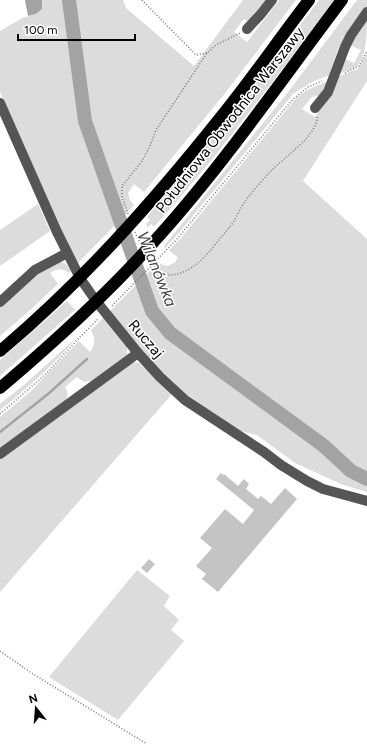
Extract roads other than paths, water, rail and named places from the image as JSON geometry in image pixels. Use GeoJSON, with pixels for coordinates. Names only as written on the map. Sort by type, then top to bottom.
{"type":"FeatureCollection","features":[{"type":"Feature","properties":{"kind":"highway","name":"Południowa Obwodnica Warszawy"},"geometry":{"type":"LineString","coordinates":[[0,351],[73,284],[133,218],[221,117],[309,0]]}},
{"type":"Feature","properties":{"kind":"highway","name":"Południowa Obwodnica Warszawy"},"geometry":{"type":"LineString","coordinates":[[0,388],[84,313],[182,208],[223,158],[342,0]]}},
{"type":"Feature","properties":{"kind":"street"},"geometry":{"type":"LineString","coordinates":[[247,29],[272,0]]}},
{"type":"Feature","properties":{"kind":"street"},"geometry":{"type":"LineString","coordinates":[[315,108],[328,92],[348,41],[367,12]]}},
{"type":"Feature","properties":{"kind":"street","name":"Ruczaj"},"geometry":{"type":"LineString","coordinates":[[0,103],[66,253],[80,278],[96,301],[138,353],[165,382],[185,400],[264,452],[281,465],[323,488],[367,502]]}},
{"type":"Feature","properties":{"kind":"street"},"geometry":{"type":"LineString","coordinates":[[0,302],[34,270],[66,253]]}},
{"type":"Feature","properties":{"kind":"street"},"geometry":{"type":"LineString","coordinates":[[0,454],[138,353]]}},
{"type":"Feature","properties":{"kind":"waterway","name":"Wilanówka"},"geometry":{"type":"LineString","coordinates":[[69,0],[85,121],[152,311],[170,333],[324,446],[351,471],[367,479]]}},
{"type":"Feature","properties":{"kind":"waterway"},"geometry":{"type":"LineString","coordinates":[[0,432],[48,394],[87,359]]}}]}
